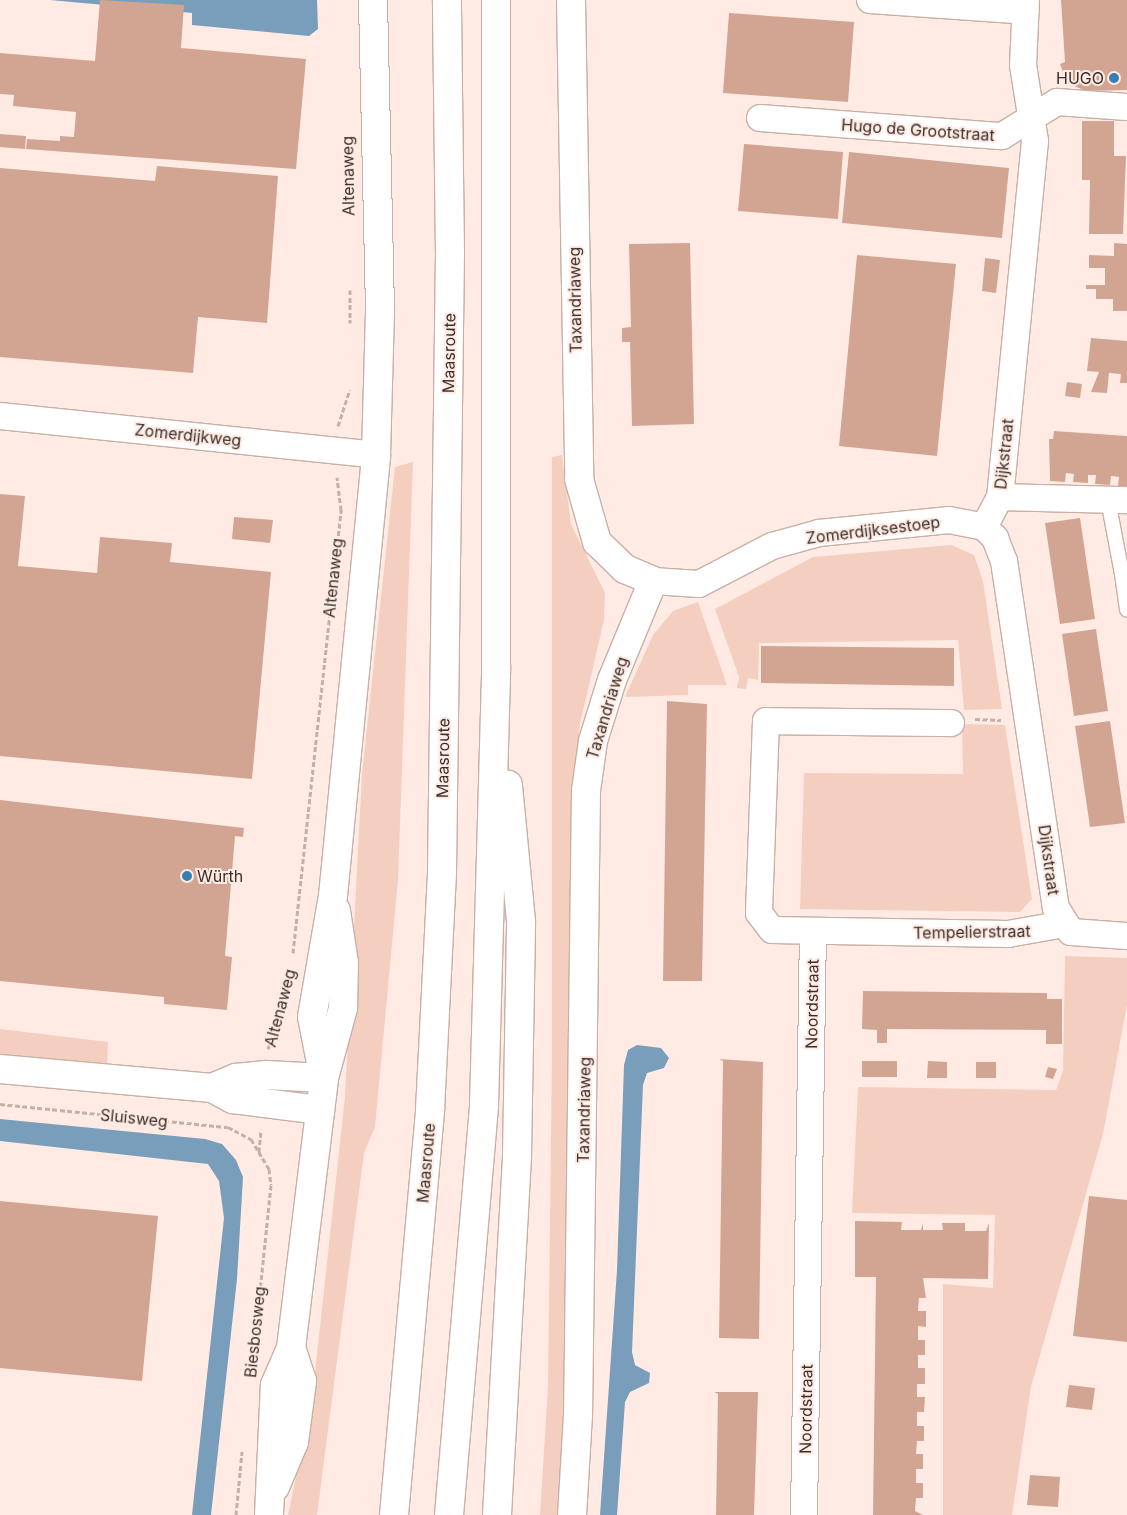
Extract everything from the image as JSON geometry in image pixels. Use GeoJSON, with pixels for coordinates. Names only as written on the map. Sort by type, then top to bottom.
{"type":"FeatureCollection","features":[{"type":"Feature","properties":{"kind":"main road","name":"Altenaweg"},"geometry":{"type":"LineString","coordinates":[[320,1110],[324,1078],[312,1017],[333,896],[376,455],[380,309],[373,0]]}},
{"type":"Feature","properties":{"kind":"main road","name":"Maasroute"},"geometry":{"type":"LineString","coordinates":[[394,1515],[430,1110],[442,872],[450,254],[447,0]]}},
{"type":"Feature","properties":{"kind":"main road"},"geometry":{"type":"LineString","coordinates":[[449,1515],[484,1105],[496,666],[500,255],[496,0]]}},
{"type":"Feature","properties":{"kind":"main road","name":"Taxandriaweg"},"geometry":{"type":"LineString","coordinates":[[571,0],[579,479],[597,542],[625,569],[653,581],[609,689],[593,741],[586,791],[579,1376],[572,1515]]}},
{"type":"Feature","properties":{"kind":"main road"},"geometry":{"type":"LineString","coordinates":[[496,666],[520,921],[517,1156],[497,1515]]}},
{"type":"Feature","properties":{"kind":"main road"},"geometry":{"type":"LineString","coordinates":[[0,1069],[212,1088],[233,1099],[320,1110]]}},
{"type":"Feature","properties":{"kind":"main road"},"geometry":{"type":"LineString","coordinates":[[212,1088],[236,1078],[266,1075],[324,1078]]}},
{"type":"Feature","properties":{"kind":"main road","name":"Biesbosweg"},"geometry":{"type":"LineString","coordinates":[[271,1505],[270,1442],[276,1385],[291,1348],[320,1110]]}},
{"type":"Feature","properties":{"kind":"street"},"geometry":{"type":"LineString","coordinates":[[870,0],[1026,6]]}},
{"type":"Feature","properties":{"kind":"street","name":"Dijkstraat"},"geometry":{"type":"LineString","coordinates":[[1026,6],[1023,65],[1035,141],[1000,497],[984,528],[995,538],[1004,561],[1030,721],[1056,908],[1064,924]]}},
{"type":"Feature","properties":{"kind":"street","name":"Hugo de Grootstraat"},"geometry":{"type":"LineString","coordinates":[[760,118],[1002,136],[1057,102],[1127,107]]}},
{"type":"Feature","properties":{"kind":"street","name":"Zomerdijkweg"},"geometry":{"type":"LineString","coordinates":[[0,416],[376,455]]}},
{"type":"Feature","properties":{"kind":"street"},"geometry":{"type":"LineString","coordinates":[[1000,497],[1118,500]]}},
{"type":"Feature","properties":{"kind":"street","name":"Zomerdijksestoep"},"geometry":{"type":"LineString","coordinates":[[653,581],[699,584],[772,546],[819,533],[949,520],[984,528]]}},
{"type":"Feature","properties":{"kind":"street"},"geometry":{"type":"LineString","coordinates":[[812,932],[772,930],[759,913],[766,721],[950,723]]}},
{"type":"Feature","properties":{"kind":"street"},"geometry":{"type":"LineString","coordinates":[[1064,924],[1082,936],[1127,936]]}},
{"type":"Feature","properties":{"kind":"street","name":"Tempelierstraat"},"geometry":{"type":"LineString","coordinates":[[812,932],[1008,934],[1064,924]]}},
{"type":"Feature","properties":{"kind":"street","name":"Noordstraat"},"geometry":{"type":"LineString","coordinates":[[804,1515],[812,932]]}},
{"type":"Feature","properties":{"kind":"lane"},"geometry":{"type":"LineString","coordinates":[[1118,500],[1127,610]]}},
{"type":"Feature","properties":{"kind":"path"},"geometry":{"type":"LineString","coordinates":[[350,285],[350,332]]}},
{"type":"Feature","properties":{"kind":"path","name":"Altenaweg"},"geometry":{"type":"LineString","coordinates":[[292,964],[341,510],[338,417],[350,379]]}},
{"type":"Feature","properties":{"kind":"path"},"geometry":{"type":"LineString","coordinates":[[950,723],[950,719],[1030,721]]}},
{"type":"Feature","properties":{"kind":"path","name":"Altenaweg"},"geometry":{"type":"LineString","coordinates":[[266,1075],[270,1039],[288,989]]}},
{"type":"Feature","properties":{"kind":"path"},"geometry":{"type":"LineString","coordinates":[[259,1152],[264,1103]]}},
{"type":"Feature","properties":{"kind":"path","name":"Sluisweg"},"geometry":{"type":"LineString","coordinates":[[0,1104],[228,1127],[251,1139],[259,1152]]}},
{"type":"Feature","properties":{"kind":"path","name":"Biesbosweg"},"geometry":{"type":"LineString","coordinates":[[250,1379],[271,1185],[269,1169],[259,1152]]}},
{"type":"Feature","properties":{"kind":"path"},"geometry":{"type":"LineString","coordinates":[[236,1515],[243,1447]]}},
{"type":"Feature","properties":{"kind":"shaded area"},"geometry":{"type":"Polygon","coordinates":[[[562,455],[571,524],[605,593],[604,620],[580,724],[571,798],[571,1113],[563,1425],[557,1515],[540,1515],[548,1386],[552,1057],[552,457],[562,455]]]}},
{"type":"Feature","properties":{"kind":"shaded area"},"geometry":{"type":"Polygon","coordinates":[[[413,462],[398,880],[375,1127],[364,1153],[317,1515],[288,1515],[312,1400],[345,1097],[362,774],[395,467],[413,462]]]}},
{"type":"Feature","properties":{"kind":"shaded area"},"geometry":{"type":"Polygon","coordinates":[[[951,545],[974,555],[983,581],[1002,709],[964,710],[958,640],[759,643],[758,680],[748,678],[746,689],[737,688],[739,677],[715,609],[813,557],[951,545]]]}},
{"type":"Feature","properties":{"kind":"shaded area"},"geometry":{"type":"Polygon","coordinates":[[[698,602],[727,685],[688,685],[688,695],[625,697],[653,635],[673,611],[698,602]]]}},
{"type":"Feature","properties":{"kind":"shaded area"},"geometry":{"type":"Polygon","coordinates":[[[962,724],[1005,725],[1032,899],[1020,912],[800,909],[804,773],[963,774],[962,724]]]}},
{"type":"Feature","properties":{"kind":"shaded area"},"geometry":{"type":"Polygon","coordinates":[[[1065,956],[1127,958],[1127,1005],[1103,1134],[1031,1387],[1012,1515],[943,1515],[943,1284],[993,1288],[995,1215],[852,1213],[858,1087],[1056,1090],[1063,1071],[1065,956]]]}},
{"type":"Feature","properties":{"kind":"shaded area"},"geometry":{"type":"Polygon","coordinates":[[[0,1029],[108,1042],[107,1066],[0,1056],[0,1029]]]}},
{"type":"Feature","properties":{"kind":"water"},"geometry":{"type":"Polygon","coordinates":[[[50,0],[317,0],[318,29],[309,36],[192,25],[192,13],[50,0]]]}},
{"type":"Feature","properties":{"kind":"water"},"geometry":{"type":"Polygon","coordinates":[[[637,1045],[661,1048],[669,1058],[664,1068],[647,1073],[643,1085],[632,1352],[635,1365],[650,1373],[649,1383],[630,1392],[625,1402],[617,1515],[600,1515],[617,1270],[624,1065],[628,1050],[637,1045]]]}},
{"type":"Feature","properties":{"kind":"water"},"geometry":{"type":"Polygon","coordinates":[[[0,1119],[205,1139],[222,1144],[236,1160],[243,1177],[237,1279],[211,1515],[192,1515],[224,1218],[219,1181],[208,1164],[0,1141],[0,1119]]]}},
{"type":"Feature","properties":{"kind":"building"},"geometry":{"type":"Polygon","coordinates":[[[100,0],[184,5],[181,48],[306,59],[296,169],[26,149],[27,139],[60,141],[60,136],[74,137],[76,112],[13,106],[14,95],[0,94],[0,53],[95,61],[100,0]]]}},
{"type":"Feature","properties":{"kind":"building"},"geometry":{"type":"Polygon","coordinates":[[[1061,0],[1127,0],[1127,90],[1086,91],[1067,83],[1060,64],[1065,62],[1061,0]]]}},
{"type":"Feature","properties":{"kind":"building"},"geometry":{"type":"Polygon","coordinates":[[[729,13],[854,22],[848,102],[723,93],[729,13]]]}},
{"type":"Feature","properties":{"kind":"building"},"geometry":{"type":"Polygon","coordinates":[[[1082,121],[1114,121],[1114,156],[1126,156],[1123,234],[1089,234],[1090,180],[1082,180],[1082,121]]]}},
{"type":"Feature","properties":{"kind":"building"},"geometry":{"type":"Polygon","coordinates":[[[0,134],[26,136],[25,149],[0,147],[0,134]]]}},
{"type":"Feature","properties":{"kind":"building"},"geometry":{"type":"Polygon","coordinates":[[[744,144],[843,152],[838,219],[738,211],[744,144]]]}},
{"type":"Feature","properties":{"kind":"building"},"geometry":{"type":"Polygon","coordinates":[[[849,152],[1009,168],[1002,238],[842,223],[849,152]]]}},
{"type":"Feature","properties":{"kind":"building"},"geometry":{"type":"Polygon","coordinates":[[[157,166],[278,176],[267,323],[198,317],[193,373],[0,357],[0,168],[155,181],[157,166]]]}},
{"type":"Feature","properties":{"kind":"building"},"geometry":{"type":"Polygon","coordinates":[[[690,243],[694,424],[632,426],[630,342],[622,342],[622,328],[631,327],[629,244],[690,243]]]}},
{"type":"Feature","properties":{"kind":"building"},"geometry":{"type":"Polygon","coordinates":[[[1114,243],[1127,244],[1127,311],[1113,311],[1113,299],[1096,299],[1096,289],[1086,289],[1086,285],[1105,285],[1105,268],[1089,268],[1089,255],[1114,256],[1114,243]]]}},
{"type":"Feature","properties":{"kind":"building"},"geometry":{"type":"Polygon","coordinates":[[[857,255],[956,264],[937,456],[839,446],[857,255]]]}},
{"type":"Feature","properties":{"kind":"building"},"geometry":{"type":"Polygon","coordinates":[[[985,258],[1000,260],[996,293],[982,291],[985,258]]]}},
{"type":"Feature","properties":{"kind":"building"},"geometry":{"type":"Polygon","coordinates":[[[1091,338],[1127,341],[1127,383],[1120,383],[1121,374],[1109,373],[1107,393],[1091,392],[1099,372],[1087,371],[1091,338]]]}},
{"type":"Feature","properties":{"kind":"building"},"geometry":{"type":"Polygon","coordinates":[[[1067,382],[1082,384],[1080,398],[1065,396],[1067,382]]]}},
{"type":"Feature","properties":{"kind":"building"},"geometry":{"type":"Polygon","coordinates":[[[1054,431],[1127,436],[1127,486],[1118,486],[1119,477],[1111,476],[1110,485],[1095,484],[1096,475],[1088,475],[1088,483],[1073,482],[1074,474],[1066,473],[1065,482],[1050,481],[1049,439],[1053,439],[1054,431]]]}},
{"type":"Feature","properties":{"kind":"building"},"geometry":{"type":"Polygon","coordinates":[[[0,494],[25,496],[18,566],[97,573],[100,537],[172,543],[170,562],[271,572],[252,779],[0,756],[0,494]]]}},
{"type":"Feature","properties":{"kind":"building"},"geometry":{"type":"Polygon","coordinates":[[[234,517],[273,520],[270,543],[232,539],[234,517]]]}},
{"type":"Feature","properties":{"kind":"building"},"geometry":{"type":"Polygon","coordinates":[[[1080,518],[1095,619],[1060,624],[1045,523],[1080,518]]]}},
{"type":"Feature","properties":{"kind":"building"},"geometry":{"type":"Polygon","coordinates":[[[1096,629],[1108,711],[1074,716],[1062,634],[1096,629]]]}},
{"type":"Feature","properties":{"kind":"building"},"geometry":{"type":"Polygon","coordinates":[[[761,646],[954,648],[954,686],[761,683],[761,646]]]}},
{"type":"Feature","properties":{"kind":"building"},"geometry":{"type":"Polygon","coordinates":[[[667,701],[707,704],[702,981],[663,981],[667,701]]]}},
{"type":"Feature","properties":{"kind":"building"},"geometry":{"type":"Polygon","coordinates":[[[1110,721],[1125,823],[1090,827],[1075,726],[1110,721]]]}},
{"type":"Feature","properties":{"kind":"building"},"geometry":{"type":"Polygon","coordinates":[[[0,800],[244,828],[243,837],[235,836],[225,956],[232,957],[227,1010],[164,1004],[164,997],[0,981],[0,800]]]}},
{"type":"Feature","properties":{"kind":"building"},"geometry":{"type":"Polygon","coordinates":[[[863,991],[1047,993],[1047,999],[1062,999],[1062,1044],[1046,1044],[1046,1030],[887,1029],[887,1043],[877,1043],[877,1030],[862,1029],[863,991]]]}},
{"type":"Feature","properties":{"kind":"building"},"geometry":{"type":"Polygon","coordinates":[[[719,1059],[763,1062],[759,1339],[719,1338],[723,1061],[719,1059]]]}},
{"type":"Feature","properties":{"kind":"building"},"geometry":{"type":"Polygon","coordinates":[[[862,1061],[897,1061],[897,1077],[862,1077],[862,1061]]]}},
{"type":"Feature","properties":{"kind":"building"},"geometry":{"type":"Polygon","coordinates":[[[928,1061],[947,1062],[947,1078],[927,1078],[928,1061]]]}},
{"type":"Feature","properties":{"kind":"building"},"geometry":{"type":"Polygon","coordinates":[[[976,1062],[996,1062],[996,1078],[976,1078],[976,1062]]]}},
{"type":"Feature","properties":{"kind":"building"},"geometry":{"type":"Polygon","coordinates":[[[1048,1067],[1057,1069],[1053,1079],[1045,1077],[1048,1067]]]}},
{"type":"Feature","properties":{"kind":"building"},"geometry":{"type":"Polygon","coordinates":[[[1089,1196],[1127,1200],[1127,1342],[1073,1336],[1089,1196]]]}},
{"type":"Feature","properties":{"kind":"building"},"geometry":{"type":"Polygon","coordinates":[[[0,1201],[158,1216],[142,1381],[0,1368],[0,1201]]]}},
{"type":"Feature","properties":{"kind":"building"},"geometry":{"type":"Polygon","coordinates":[[[855,1221],[902,1222],[901,1230],[921,1230],[923,1223],[923,1230],[943,1230],[942,1223],[965,1223],[965,1231],[986,1231],[989,1223],[988,1279],[923,1278],[926,1298],[919,1298],[918,1311],[926,1311],[926,1327],[918,1326],[918,1340],[925,1340],[925,1355],[918,1355],[918,1368],[925,1368],[925,1384],[917,1384],[917,1397],[925,1397],[924,1412],[917,1412],[917,1426],[924,1426],[924,1441],[917,1441],[916,1454],[923,1454],[923,1469],[916,1469],[916,1483],[923,1483],[923,1498],[916,1498],[915,1511],[923,1515],[873,1515],[876,1277],[855,1277],[855,1221]]]}},
{"type":"Feature","properties":{"kind":"building"},"geometry":{"type":"Polygon","coordinates":[[[1069,1385],[1095,1388],[1092,1410],[1066,1407],[1069,1385]]]}},
{"type":"Feature","properties":{"kind":"building"},"geometry":{"type":"Polygon","coordinates":[[[714,1392],[758,1392],[754,1515],[716,1515],[718,1394],[714,1392]]]}},
{"type":"Feature","properties":{"kind":"building"},"geometry":{"type":"Polygon","coordinates":[[[1030,1475],[1060,1477],[1058,1507],[1027,1505],[1030,1475]]]}},
{"type":"Feature","properties":{"kind":"place","name":"HUGO"},"geometry":{"type":"Point","coordinates":[1114,78]}},
{"type":"Feature","properties":{"kind":"place","name":"Würth"},"geometry":{"type":"Point","coordinates":[187,876]}}]}
